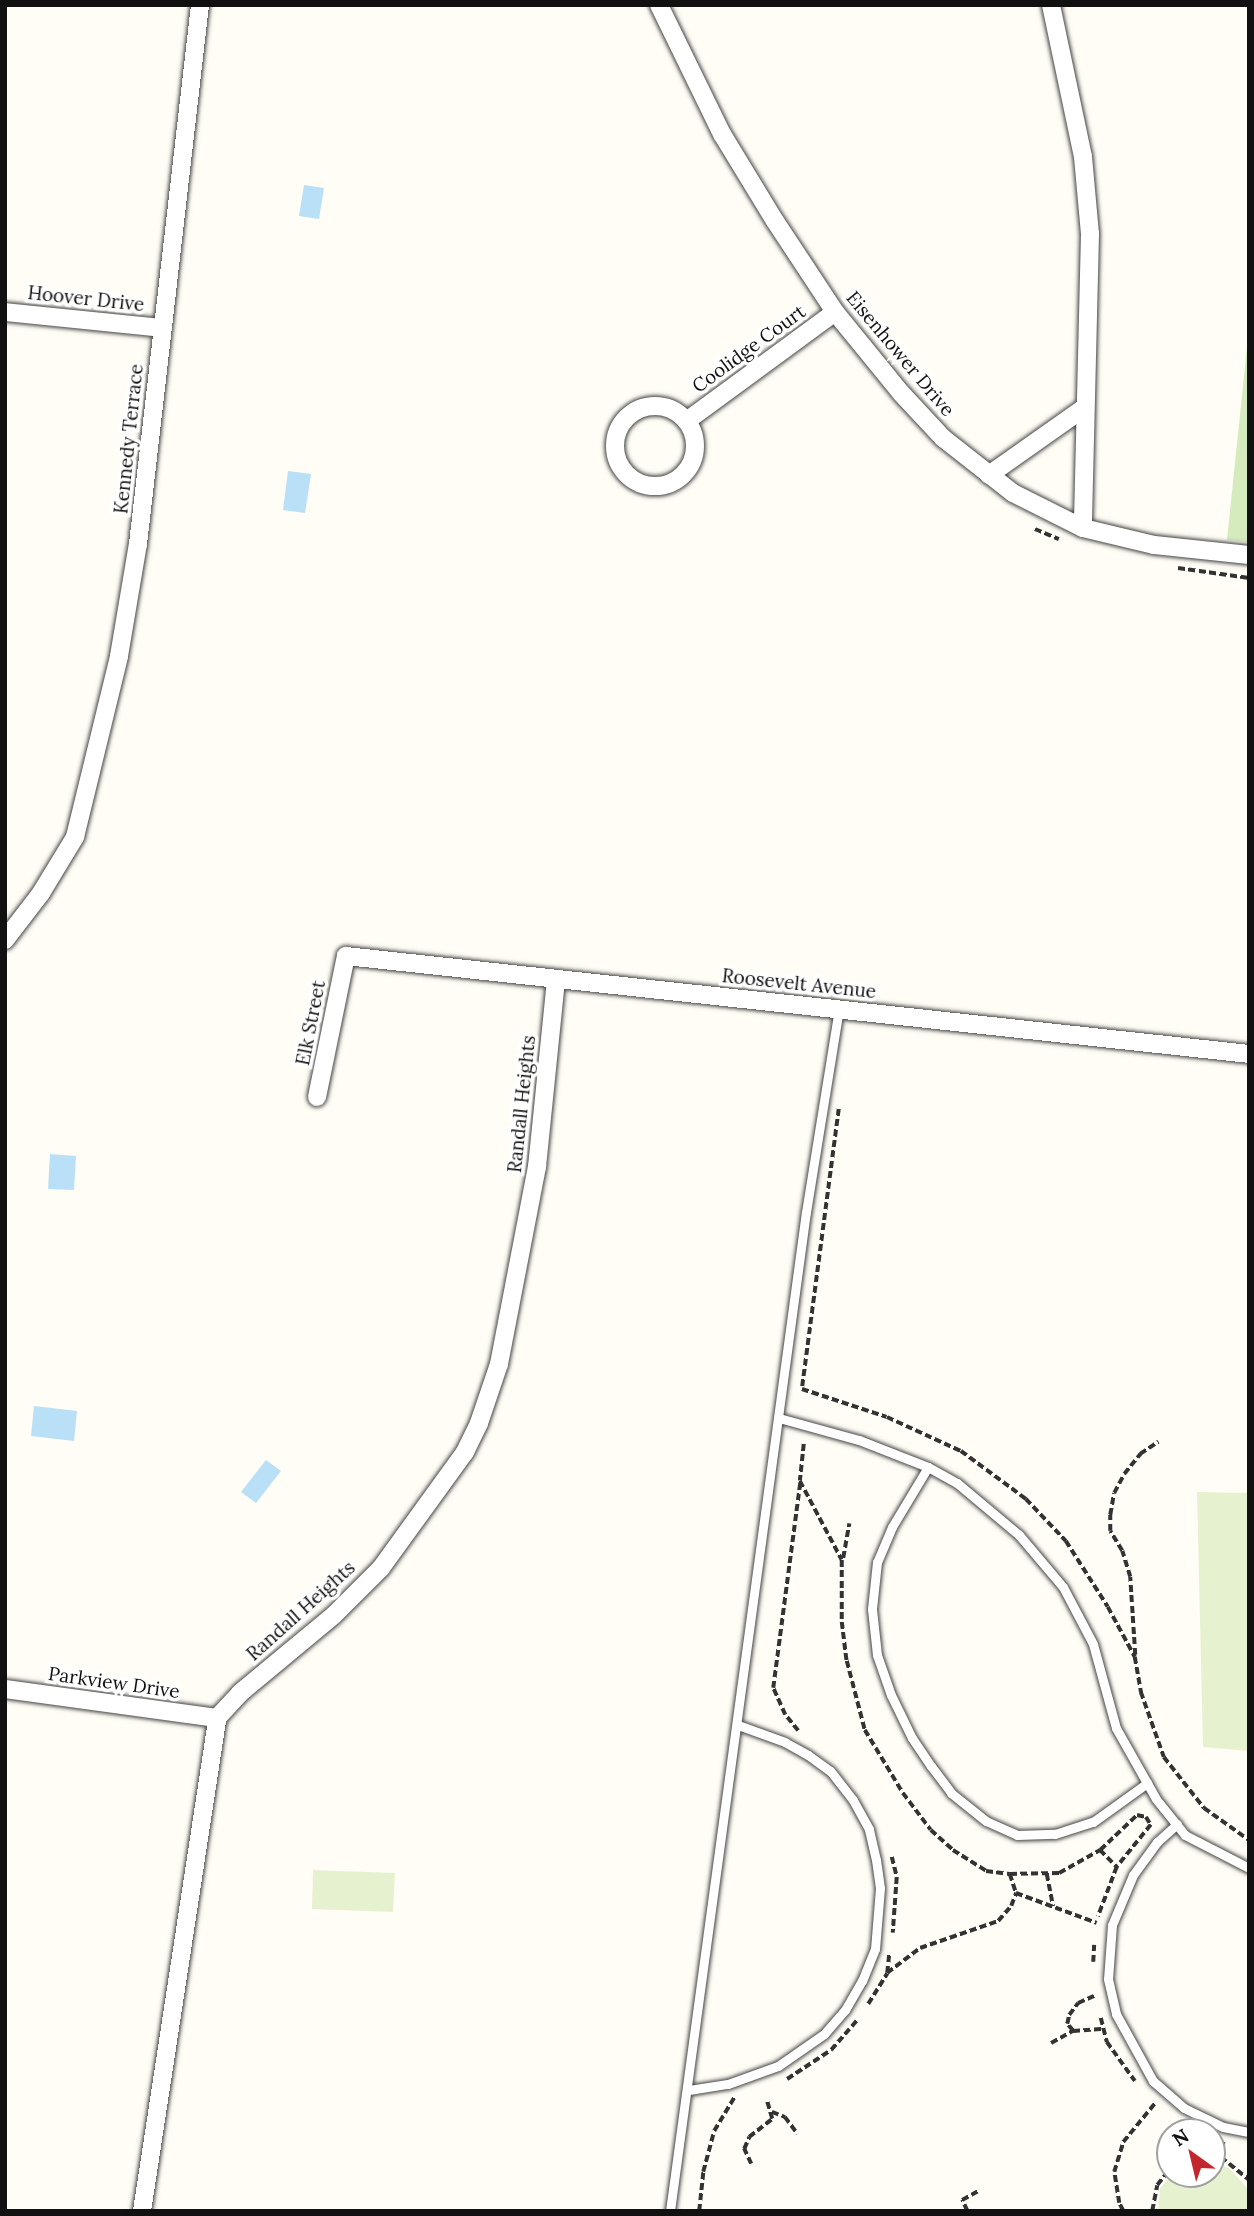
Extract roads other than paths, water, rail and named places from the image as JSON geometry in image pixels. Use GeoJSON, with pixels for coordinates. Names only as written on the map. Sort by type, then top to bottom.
{"type":"FeatureCollection","features":[{"type":"Feature","properties":{"kind":"street","name":"Kennedy Terrace"},"geometry":{"type":"LineString","coordinates":[[5,940],[75,837],[119,656],[138,544],[200,5]]}},
{"type":"Feature","properties":{"kind":"street","name":"Eisenhower Drive"},"geometry":{"type":"LineString","coordinates":[[659,5],[722,134],[835,312],[901,393],[943,438],[1013,493],[1083,528],[1154,545],[1249,555]]}},
{"type":"Feature","properties":{"kind":"street"},"geometry":{"type":"LineString","coordinates":[[1051,5],[1083,157],[1090,234],[1083,528]]}},
{"type":"Feature","properties":{"kind":"street","name":"Hoover Drive"},"geometry":{"type":"LineString","coordinates":[[5,312],[162,328]]}},
{"type":"Feature","properties":{"kind":"street","name":"Coolidge Court"},"geometry":{"type":"LineString","coordinates":[[688,420],[835,312]]}},
{"type":"Feature","properties":{"kind":"street","name":"Coolidge Court"},"geometry":{"type":"LineString","coordinates":[[661,406],[688,420],[694,442],[694,455],[680,477],[668,483],[643,484],[622,468],[615,444],[625,419],[635,411],[661,406]]}},
{"type":"Feature","properties":{"kind":"street"},"geometry":{"type":"LineString","coordinates":[[989,475],[1084,408]]}},
{"type":"Feature","properties":{"kind":"street","name":"Roosevelt Avenue"},"geometry":{"type":"LineString","coordinates":[[346,956],[1249,1054]]}},
{"type":"Feature","properties":{"kind":"street","name":"Elk Street"},"geometry":{"type":"LineString","coordinates":[[317,1097],[346,956]]}},
{"type":"Feature","properties":{"kind":"street","name":"Randall Heights"},"geometry":{"type":"LineString","coordinates":[[217,1718],[240,1693],[334,1615],[380,1568],[465,1452],[479,1423],[499,1364],[537,1167],[556,979]]}},
{"type":"Feature","properties":{"kind":"street","name":"Parkview Drive"},"geometry":{"type":"LineString","coordinates":[[5,1689],[217,1718]]}},
{"type":"Feature","properties":{"kind":"street"},"geometry":{"type":"LineString","coordinates":[[142,2211],[217,1718]]}},
{"type":"Feature","properties":{"kind":"lane"},"geometry":{"type":"LineString","coordinates":[[670,2211],[689,2090],[806,1212],[839,1009]]}},
{"type":"Feature","properties":{"kind":"lane"},"geometry":{"type":"LineString","coordinates":[[779,1418],[859,1440],[928,1467],[957,1483],[993,1511],[1041,1559],[1063,1587],[1093,1644],[1116,1728],[1147,1783],[1185,1835],[1249,1868]]}},
{"type":"Feature","properties":{"kind":"lane"},"geometry":{"type":"LineString","coordinates":[[928,1467],[892,1527],[877,1563],[872,1609],[877,1655],[891,1695],[912,1738],[931,1766],[951,1793],[986,1821],[1017,1835],[1055,1834],[1093,1822],[1147,1783]]}},
{"type":"Feature","properties":{"kind":"lane"},"geometry":{"type":"LineString","coordinates":[[689,2090],[728,2084],[778,2066],[824,2034],[845,2010],[862,1981],[875,1949],[880,1888],[876,1860],[869,1829],[853,1800],[830,1771],[808,1755],[785,1742],[738,1725]]}},
{"type":"Feature","properties":{"kind":"lane"},"geometry":{"type":"LineString","coordinates":[[1177,1824],[1157,1842],[1133,1875],[1112,1925],[1108,1979],[1116,2014],[1153,2081],[1165,2092],[1184,2108],[1223,2127],[1249,2132]]}},
{"type":"Feature","properties":{"kind":"water"},"geometry":{"type":"Polygon","coordinates":[[[304,185],[324,188],[319,219],[299,216],[304,185]]]}},
{"type":"Feature","properties":{"kind":"water"},"geometry":{"type":"Polygon","coordinates":[[[288,471],[311,474],[305,513],[283,510],[288,471]]]}},
{"type":"Feature","properties":{"kind":"water"},"geometry":{"type":"Polygon","coordinates":[[[50,1154],[76,1156],[74,1190],[48,1189],[50,1154]]]}},
{"type":"Feature","properties":{"kind":"water"},"geometry":{"type":"Polygon","coordinates":[[[34,1406],[77,1411],[74,1441],[31,1436],[34,1406]]]}},
{"type":"Feature","properties":{"kind":"water"},"geometry":{"type":"Polygon","coordinates":[[[266,1460],[281,1471],[256,1503],[241,1492],[266,1460]]]}}]}
